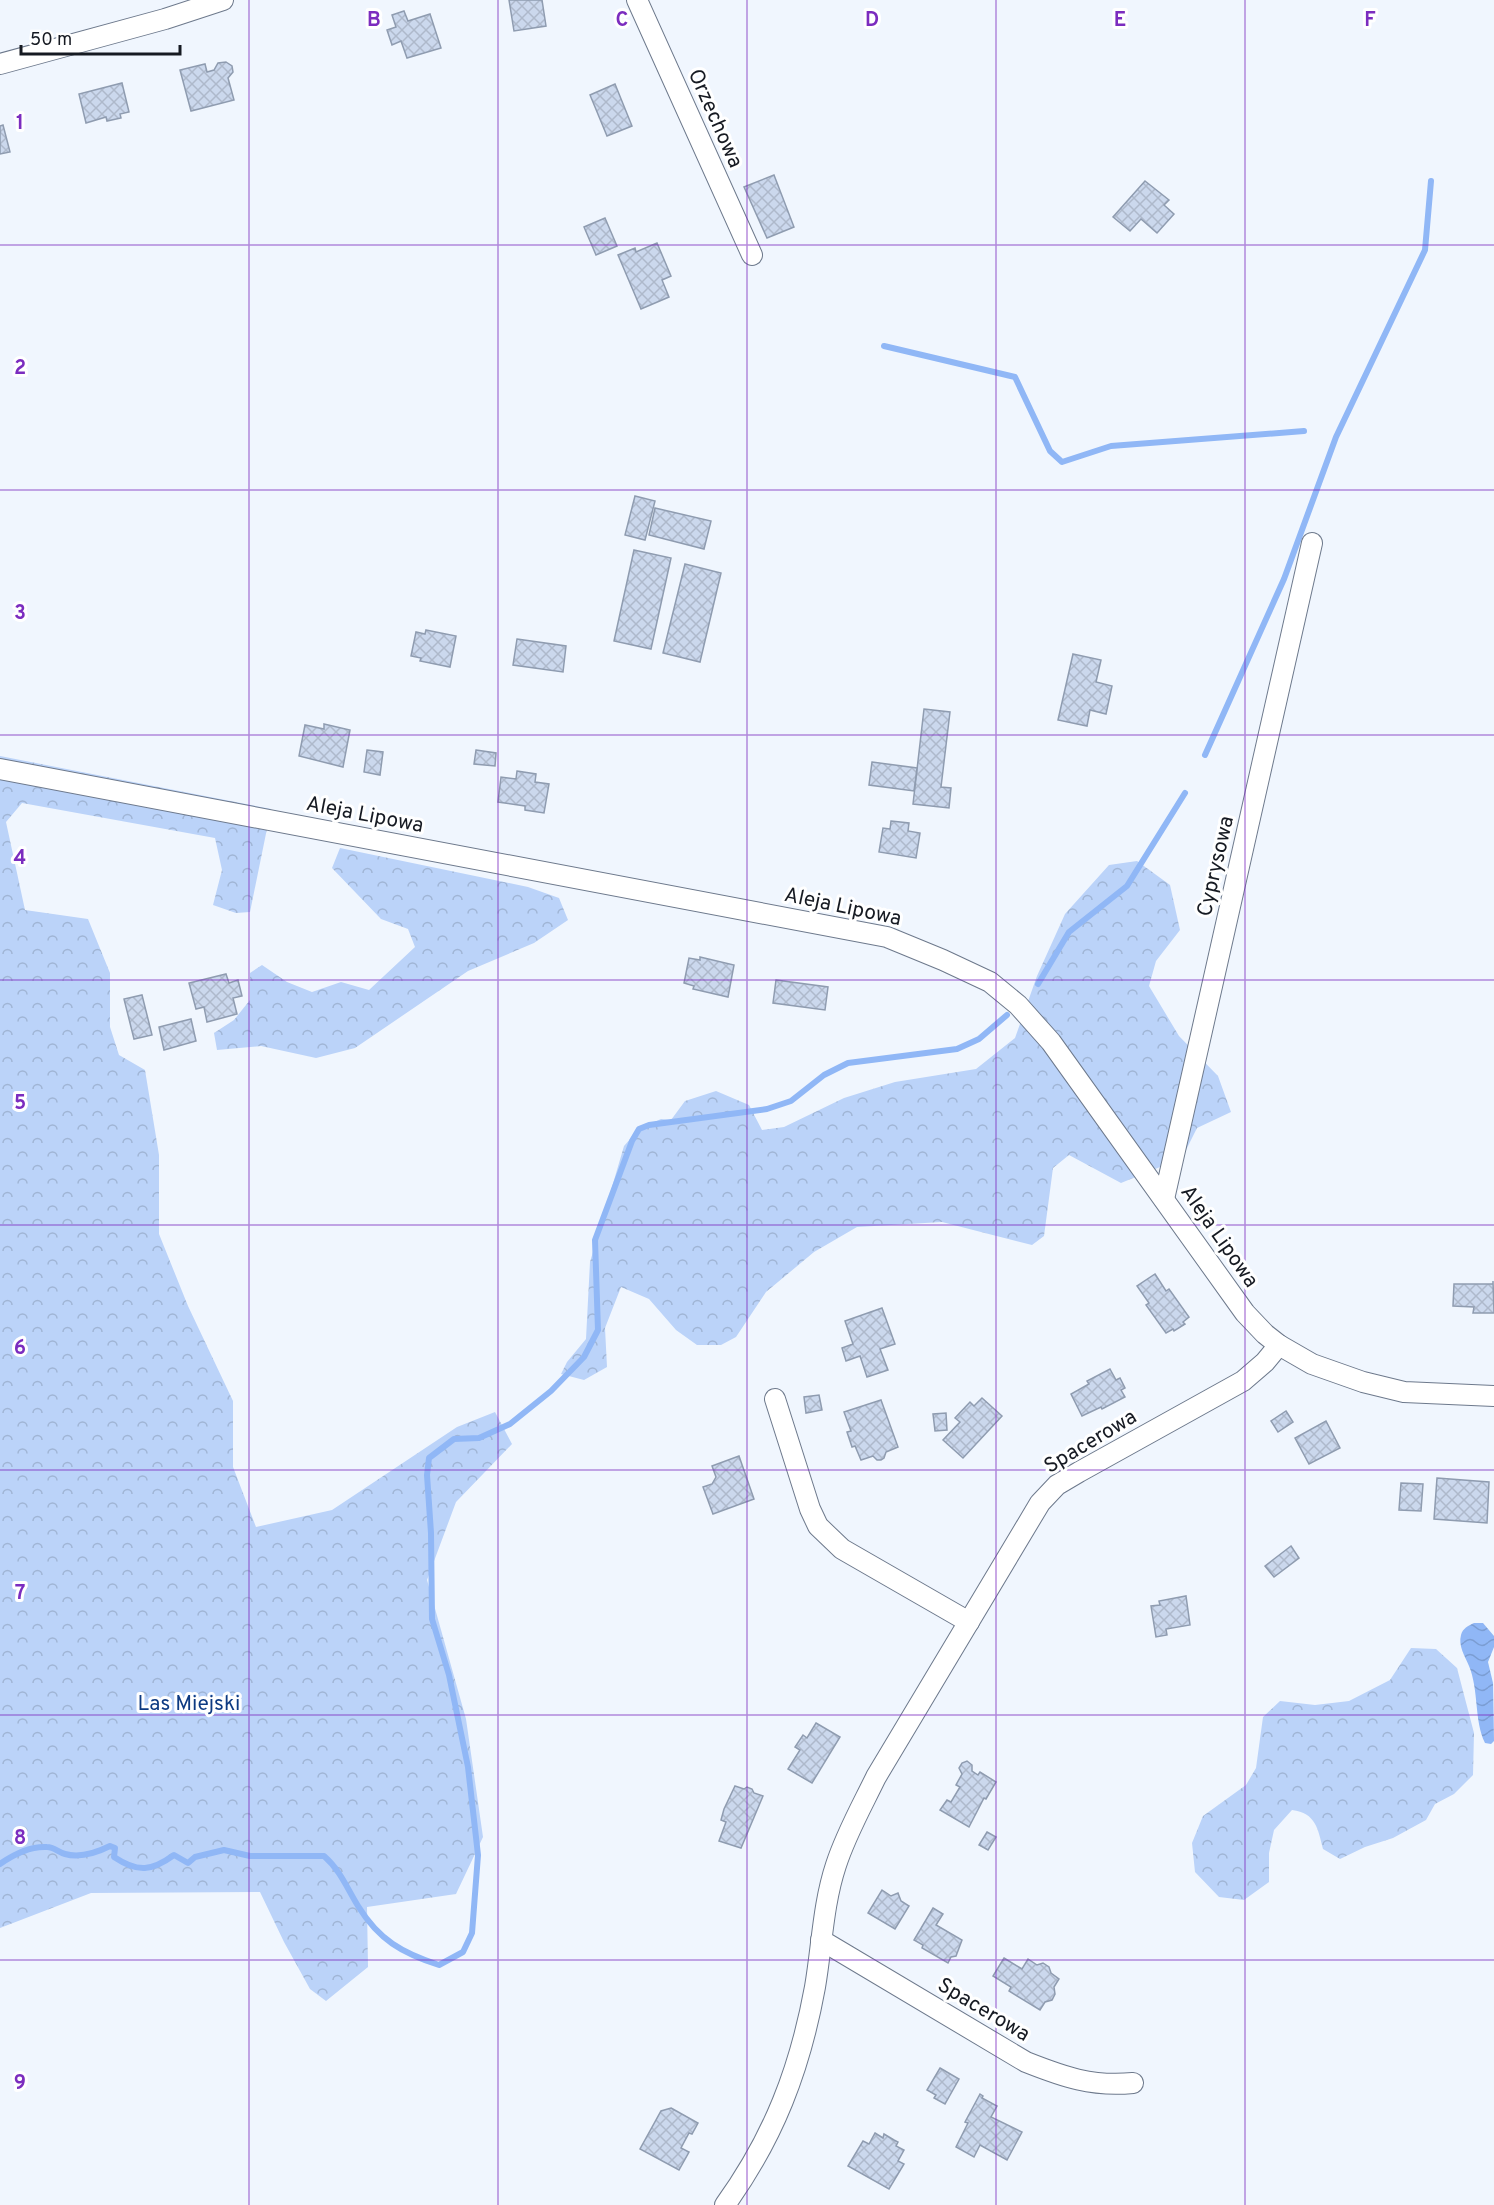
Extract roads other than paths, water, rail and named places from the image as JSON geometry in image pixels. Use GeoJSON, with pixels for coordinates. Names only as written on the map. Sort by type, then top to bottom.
{"type":"FeatureCollection","features":[{"type":"Feature","properties":{"kind":"street"},"geometry":{"type":"LineString","coordinates":[[0,64],[165,19],[224,0]]}},
{"type":"Feature","properties":{"kind":"street","name":"Orzechowa"},"geometry":{"type":"LineString","coordinates":[[637,0],[752,255]]}},
{"type":"Feature","properties":{"kind":"street","name":"Cyprysowa"},"geometry":{"type":"LineString","coordinates":[[1164,1200],[1312,543]]}},
{"type":"Feature","properties":{"kind":"street","name":"Aleja Lipowa"},"geometry":{"type":"LineString","coordinates":[[0,769],[887,937],[943,960],[990,982],[1018,1005],[1051,1042],[1245,1313],[1265,1334],[1312,1364],[1363,1382],[1404,1392],[1494,1396]]}},
{"type":"Feature","properties":{"kind":"street","name":"Spacerowa"},"geometry":{"type":"LineString","coordinates":[[725,2205],[747,2175],[764,2144],[793,2077],[804,2038],[826,1905],[836,1865],[856,1817],[876,1777],[1040,1503],[1057,1485],[1243,1381],[1265,1362],[1279,1345]]}},
{"type":"Feature","properties":{"kind":"street"},"geometry":{"type":"LineString","coordinates":[[775,1399],[810,1509],[818,1526],[842,1549],[969,1622]]}},
{"type":"Feature","properties":{"kind":"street","name":"Spacerowa"},"geometry":{"type":"LineString","coordinates":[[821,1940],[1026,2062],[1055,2074],[1082,2081],[1109,2085],[1133,2083]]}},
{"type":"Feature","properties":{"kind":"water"},"geometry":{"type":"Polygon","coordinates":[[[1474,1623],[1483,1623],[1494,1636],[1494,1647],[1488,1662],[1493,1683],[1494,1741],[1491,1744],[1485,1743],[1479,1725],[1472,1675],[1460,1643],[1463,1631],[1474,1623]]]}},
{"type":"Feature","properties":{"kind":"waterway"},"geometry":{"type":"LineString","coordinates":[[1205,755],[1284,579],[1336,437],[1425,250],[1431,181]]}},
{"type":"Feature","properties":{"kind":"waterway"},"geometry":{"type":"LineString","coordinates":[[884,346],[1015,377],[1050,451],[1062,462],[1111,446],[1304,431]]}},
{"type":"Feature","properties":{"kind":"waterway"},"geometry":{"type":"LineString","coordinates":[[1038,984],[1069,932],[1127,886],[1185,793]]}},
{"type":"Feature","properties":{"kind":"waterway"},"geometry":{"type":"LineString","coordinates":[[0,1864],[22,1851],[40,1847],[49,1847],[65,1854],[82,1855],[110,1846],[115,1848],[114,1857],[138,1868],[152,1867],[174,1855],[188,1863],[195,1857],[224,1850],[250,1856],[324,1856],[339,1873],[366,1918],[392,1944],[439,1965],[463,1952],[472,1933],[478,1855],[468,1767],[449,1675],[432,1619],[431,1533],[427,1475],[429,1458],[454,1439],[479,1438],[510,1424],[551,1391],[584,1357],[598,1330],[595,1240],[632,1141],[639,1129],[649,1125],[767,1109],[791,1101],[824,1075],[848,1063],[957,1049],[979,1039],[1007,1015]]}},
{"type":"Feature","properties":{"kind":"park label","name":"Las Miejski"},"geometry":{"type":"Point","coordinates":[189,1703]}}]}
